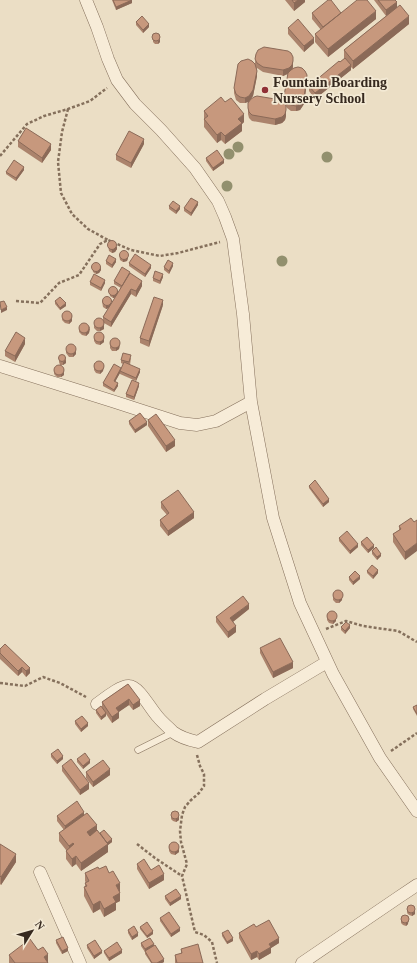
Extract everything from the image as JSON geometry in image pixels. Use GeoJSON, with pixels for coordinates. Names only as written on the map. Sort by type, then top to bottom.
{"type":"FeatureCollection","features":[{"type":"Feature","properties":{"kind":"street"},"geometry":{"type":"LineString","coordinates":[[86,0],[117,80],[135,104],[195,168],[218,201],[225,217],[233,238],[244,314],[251,402],[273,518],[300,603],[333,674],[380,758],[417,811]]}},
{"type":"Feature","properties":{"kind":"street"},"geometry":{"type":"LineString","coordinates":[[0,366],[180,423],[197,425],[216,421],[251,402]]}},
{"type":"Feature","properties":{"kind":"street"},"geometry":{"type":"LineString","coordinates":[[97,704],[128,685],[133,687],[139,693],[158,717],[174,732],[184,738],[198,742],[265,699],[327,662]]}},
{"type":"Feature","properties":{"kind":"street"},"geometry":{"type":"LineString","coordinates":[[40,872],[80,963]]}},
{"type":"Feature","properties":{"kind":"street"},"geometry":{"type":"LineString","coordinates":[[302,963],[417,886]]}},
{"type":"Feature","properties":{"kind":"lane"},"geometry":{"type":"LineString","coordinates":[[138,750],[174,732]]}},
{"type":"Feature","properties":{"kind":"path"},"geometry":{"type":"LineString","coordinates":[[0,156],[27,124],[44,116],[90,101],[117,80]]}},
{"type":"Feature","properties":{"kind":"path"},"geometry":{"type":"LineString","coordinates":[[68,109],[62,132],[58,162],[61,194],[72,214],[88,229],[131,250],[160,256],[178,253],[233,238]]}},
{"type":"Feature","properties":{"kind":"path"},"geometry":{"type":"LineString","coordinates":[[16,301],[40,303],[59,283],[79,275],[100,244],[108,240]]}},
{"type":"Feature","properties":{"kind":"path"},"geometry":{"type":"LineString","coordinates":[[314,633],[346,620],[363,626],[398,631],[417,642]]}},
{"type":"Feature","properties":{"kind":"path"},"geometry":{"type":"LineString","coordinates":[[0,683],[25,686],[43,677],[60,683],[97,704]]}},
{"type":"Feature","properties":{"kind":"path"},"geometry":{"type":"LineString","coordinates":[[380,758],[417,733]]}},
{"type":"Feature","properties":{"kind":"path"},"geometry":{"type":"LineString","coordinates":[[198,742],[197,756],[204,774],[204,786],[185,807],[182,815],[180,831],[181,842],[187,864],[182,876],[195,932],[204,935],[212,942],[217,963]]}},
{"type":"Feature","properties":{"kind":"path"},"geometry":{"type":"LineString","coordinates":[[137,844],[182,876]]}},
{"type":"Feature","properties":{"kind":"building"},"geometry":{"type":"Polygon","coordinates":[[[113,0],[132,0],[116,7],[113,0]]]}},
{"type":"Feature","properties":{"kind":"building"},"geometry":{"type":"Polygon","coordinates":[[[328,0],[331,0],[341,13],[323,27],[312,13],[328,0]]]}},
{"type":"Feature","properties":{"kind":"building"},"geometry":{"type":"Polygon","coordinates":[[[357,0],[367,0],[376,11],[328,49],[315,34],[357,0]]]}},
{"type":"Feature","properties":{"kind":"building"},"geometry":{"type":"Polygon","coordinates":[[[378,0],[395,0],[397,2],[386,10],[378,0]]]}},
{"type":"Feature","properties":{"kind":"building"},"geometry":{"type":"Polygon","coordinates":[[[400,5],[409,16],[353,61],[344,50],[400,5]]]}},
{"type":"Feature","properties":{"kind":"building"},"geometry":{"type":"Polygon","coordinates":[[[142,16],[149,24],[143,30],[136,22],[142,16]]]}},
{"type":"Feature","properties":{"kind":"building"},"geometry":{"type":"Polygon","coordinates":[[[298,19],[314,38],[304,46],[288,28],[298,19]]]}},
{"type":"Feature","properties":{"kind":"building"},"geometry":{"type":"Polygon","coordinates":[[[156,33],[159,34],[159,40],[156,41],[153,40],[152,37],[153,34],[156,33]]]}},
{"type":"Feature","properties":{"kind":"building"},"geometry":{"type":"Polygon","coordinates":[[[264,47],[288,51],[293,57],[292,65],[283,70],[263,67],[257,63],[255,59],[258,50],[264,47]]]}},
{"type":"Feature","properties":{"kind":"building"},"geometry":{"type":"Polygon","coordinates":[[[345,58],[351,65],[315,93],[309,86],[339,61],[340,62],[345,58]]]}},
{"type":"Feature","properties":{"kind":"building"},"geometry":{"type":"Polygon","coordinates":[[[248,59],[255,64],[257,71],[253,90],[249,96],[245,98],[236,94],[234,88],[238,64],[241,61],[248,59]]]}},
{"type":"Feature","properties":{"kind":"building"},"geometry":{"type":"Polygon","coordinates":[[[294,68],[302,68],[307,75],[304,98],[300,104],[296,106],[287,103],[284,96],[288,73],[294,68]]]}},
{"type":"Feature","properties":{"kind":"building"},"geometry":{"type":"Polygon","coordinates":[[[257,96],[281,100],[286,106],[285,114],[282,117],[275,119],[252,115],[249,112],[248,103],[251,99],[257,96]]]}},
{"type":"Feature","properties":{"kind":"building"},"geometry":{"type":"Polygon","coordinates":[[[221,97],[225,102],[231,98],[244,114],[238,119],[242,123],[225,136],[221,132],[217,135],[204,119],[208,116],[204,111],[221,97]]]}},
{"type":"Feature","properties":{"kind":"building"},"geometry":{"type":"Polygon","coordinates":[[[26,128],[51,144],[42,158],[18,141],[26,128]]]}},
{"type":"Feature","properties":{"kind":"building"},"geometry":{"type":"Polygon","coordinates":[[[129,131],[144,139],[131,163],[116,155],[129,131]]]}},
{"type":"Feature","properties":{"kind":"building"},"geometry":{"type":"Polygon","coordinates":[[[217,150],[224,160],[213,168],[206,158],[217,150]]]}},
{"type":"Feature","properties":{"kind":"building"},"geometry":{"type":"Polygon","coordinates":[[[14,160],[24,167],[16,178],[6,172],[14,160]]]}},
{"type":"Feature","properties":{"kind":"building"},"geometry":{"type":"Polygon","coordinates":[[[191,198],[198,202],[191,213],[184,208],[191,198]]]}},
{"type":"Feature","properties":{"kind":"building"},"geometry":{"type":"Polygon","coordinates":[[[173,201],[180,206],[176,211],[169,206],[173,201]]]}},
{"type":"Feature","properties":{"kind":"building"},"geometry":{"type":"Polygon","coordinates":[[[110,241],[114,241],[116,245],[114,249],[110,249],[108,247],[108,243],[110,241]]]}},
{"type":"Feature","properties":{"kind":"building"},"geometry":{"type":"Polygon","coordinates":[[[122,251],[126,251],[128,255],[126,259],[122,259],[120,257],[120,253],[122,251]]]}},
{"type":"Feature","properties":{"kind":"building"},"geometry":{"type":"Polygon","coordinates":[[[135,254],[151,265],[145,274],[129,263],[135,254]]]}},
{"type":"Feature","properties":{"kind":"building"},"geometry":{"type":"Polygon","coordinates":[[[109,255],[116,259],[112,265],[106,261],[109,255]]]}},
{"type":"Feature","properties":{"kind":"building"},"geometry":{"type":"Polygon","coordinates":[[[168,260],[173,263],[169,271],[164,267],[168,260]]]}},
{"type":"Feature","properties":{"kind":"building"},"geometry":{"type":"Polygon","coordinates":[[[94,263],[98,263],[100,267],[98,271],[94,271],[92,269],[92,265],[94,263]]]}},
{"type":"Feature","properties":{"kind":"building"},"geometry":{"type":"Polygon","coordinates":[[[122,267],[130,272],[122,286],[114,281],[122,267]]]}},
{"type":"Feature","properties":{"kind":"building"},"geometry":{"type":"Polygon","coordinates":[[[155,271],[163,274],[160,281],[153,278],[155,271]]]}},
{"type":"Feature","properties":{"kind":"building"},"geometry":{"type":"Polygon","coordinates":[[[130,273],[142,281],[136,291],[131,289],[111,322],[103,317],[130,273]]]}},
{"type":"Feature","properties":{"kind":"building"},"geometry":{"type":"Polygon","coordinates":[[[94,274],[105,280],[101,288],[90,282],[94,274]]]}},
{"type":"Feature","properties":{"kind":"building"},"geometry":{"type":"Polygon","coordinates":[[[111,287],[115,287],[117,291],[115,295],[111,295],[109,293],[109,289],[111,287]]]}},
{"type":"Feature","properties":{"kind":"building"},"geometry":{"type":"Polygon","coordinates":[[[60,297],[66,303],[60,308],[55,301],[60,297]]]}},
{"type":"Feature","properties":{"kind":"building"},"geometry":{"type":"Polygon","coordinates":[[[105,297],[109,297],[111,301],[109,305],[105,305],[103,303],[103,299],[105,297]]]}},
{"type":"Feature","properties":{"kind":"building"},"geometry":{"type":"Polygon","coordinates":[[[154,297],[163,300],[149,341],[140,338],[154,297]]]}},
{"type":"Feature","properties":{"kind":"building"},"geometry":{"type":"Polygon","coordinates":[[[4,301],[7,307],[1,310],[0,302],[4,301]]]}},
{"type":"Feature","properties":{"kind":"building"},"geometry":{"type":"Polygon","coordinates":[[[65,311],[69,311],[71,312],[71,320],[65,321],[62,318],[62,314],[65,311]]]}},
{"type":"Feature","properties":{"kind":"building"},"geometry":{"type":"Polygon","coordinates":[[[97,318],[101,318],[103,319],[103,327],[97,328],[94,325],[94,321],[97,318]]]}},
{"type":"Feature","properties":{"kind":"building"},"geometry":{"type":"Polygon","coordinates":[[[82,323],[86,323],[88,324],[88,332],[82,333],[79,330],[79,326],[82,323]]]}},
{"type":"Feature","properties":{"kind":"building"},"geometry":{"type":"Polygon","coordinates":[[[16,332],[25,338],[15,356],[5,351],[16,332]]]}},
{"type":"Feature","properties":{"kind":"building"},"geometry":{"type":"Polygon","coordinates":[[[97,332],[101,332],[103,333],[103,341],[97,342],[94,339],[94,335],[97,332]]]}},
{"type":"Feature","properties":{"kind":"building"},"geometry":{"type":"Polygon","coordinates":[[[113,338],[117,338],[119,339],[119,347],[113,348],[110,345],[110,341],[113,338]]]}},
{"type":"Feature","properties":{"kind":"building"},"geometry":{"type":"Polygon","coordinates":[[[69,344],[73,344],[75,345],[75,353],[69,354],[66,351],[66,347],[69,344]]]}},
{"type":"Feature","properties":{"kind":"building"},"geometry":{"type":"Polygon","coordinates":[[[123,353],[131,355],[129,362],[121,360],[123,353]]]}},
{"type":"Feature","properties":{"kind":"building"},"geometry":{"type":"Polygon","coordinates":[[[62,354],[65,355],[65,361],[62,362],[59,361],[58,358],[59,355],[62,354]]]}},
{"type":"Feature","properties":{"kind":"building"},"geometry":{"type":"Polygon","coordinates":[[[97,361],[101,361],[103,362],[103,370],[97,371],[94,368],[94,364],[97,361]]]}},
{"type":"Feature","properties":{"kind":"building"},"geometry":{"type":"Polygon","coordinates":[[[124,362],[140,369],[136,378],[120,371],[124,362]]]}},
{"type":"Feature","properties":{"kind":"building"},"geometry":{"type":"Polygon","coordinates":[[[114,364],[121,368],[114,381],[118,383],[114,390],[103,383],[114,364]]]}},
{"type":"Feature","properties":{"kind":"building"},"geometry":{"type":"Polygon","coordinates":[[[57,365],[61,365],[63,366],[63,374],[57,375],[54,372],[54,368],[57,365]]]}},
{"type":"Feature","properties":{"kind":"building"},"geometry":{"type":"Polygon","coordinates":[[[132,380],[139,383],[134,397],[126,394],[132,380]]]}},
{"type":"Feature","properties":{"kind":"building"},"geometry":{"type":"Polygon","coordinates":[[[140,413],[147,422],[135,430],[129,421],[140,413]]]}},
{"type":"Feature","properties":{"kind":"building"},"geometry":{"type":"Polygon","coordinates":[[[156,414],[175,440],[166,446],[148,420],[156,414]]]}},
{"type":"Feature","properties":{"kind":"building"},"geometry":{"type":"Polygon","coordinates":[[[315,480],[329,499],[323,504],[309,486],[315,480]]]}},
{"type":"Feature","properties":{"kind":"building"},"geometry":{"type":"Polygon","coordinates":[[[178,490],[194,512],[168,531],[160,520],[169,513],[161,502],[178,490]]]}},
{"type":"Feature","properties":{"kind":"building"},"geometry":{"type":"Polygon","coordinates":[[[411,518],[414,522],[417,520],[417,543],[405,552],[393,534],[401,529],[399,526],[411,518]]]}},
{"type":"Feature","properties":{"kind":"building"},"geometry":{"type":"Polygon","coordinates":[[[347,531],[358,544],[350,551],[339,538],[347,531]]]}},
{"type":"Feature","properties":{"kind":"building"},"geometry":{"type":"Polygon","coordinates":[[[367,537],[374,545],[368,550],[361,542],[367,537]]]}},
{"type":"Feature","properties":{"kind":"building"},"geometry":{"type":"Polygon","coordinates":[[[376,547],[381,554],[377,557],[372,551],[376,547]]]}},
{"type":"Feature","properties":{"kind":"building"},"geometry":{"type":"Polygon","coordinates":[[[372,565],[378,570],[373,576],[367,571],[372,565]]]}},
{"type":"Feature","properties":{"kind":"building"},"geometry":{"type":"Polygon","coordinates":[[[355,571],[360,576],[353,582],[349,577],[355,571]]]}},
{"type":"Feature","properties":{"kind":"building"},"geometry":{"type":"Polygon","coordinates":[[[338,590],[343,595],[338,600],[333,595],[338,590]]]}},
{"type":"Feature","properties":{"kind":"building"},"geometry":{"type":"Polygon","coordinates":[[[243,596],[249,604],[230,618],[236,626],[228,632],[216,617],[243,596]]]}},
{"type":"Feature","properties":{"kind":"building"},"geometry":{"type":"Polygon","coordinates":[[[332,611],[337,616],[332,621],[327,616],[332,611]]]}},
{"type":"Feature","properties":{"kind":"building"},"geometry":{"type":"Polygon","coordinates":[[[346,622],[350,625],[345,631],[341,627],[346,622]]]}},
{"type":"Feature","properties":{"kind":"building"},"geometry":{"type":"Polygon","coordinates":[[[280,638],[293,662],[273,672],[260,648],[280,638]]]}},
{"type":"Feature","properties":{"kind":"building"},"geometry":{"type":"Polygon","coordinates":[[[5,644],[30,668],[26,671],[22,667],[18,671],[0,653],[0,649],[5,644]]]}},
{"type":"Feature","properties":{"kind":"building"},"geometry":{"type":"Polygon","coordinates":[[[128,684],[140,700],[133,705],[129,699],[116,708],[119,712],[112,717],[102,702],[128,684]]]}},
{"type":"Feature","properties":{"kind":"building"},"geometry":{"type":"Polygon","coordinates":[[[417,705],[417,714],[413,707],[417,705]]]}},
{"type":"Feature","properties":{"kind":"building"},"geometry":{"type":"Polygon","coordinates":[[[101,706],[106,713],[101,717],[96,710],[101,706]]]}},
{"type":"Feature","properties":{"kind":"building"},"geometry":{"type":"Polygon","coordinates":[[[82,716],[88,723],[81,729],[75,721],[82,716]]]}},
{"type":"Feature","properties":{"kind":"building"},"geometry":{"type":"Polygon","coordinates":[[[58,749],[63,756],[57,761],[51,754],[58,749]]]}},
{"type":"Feature","properties":{"kind":"building"},"geometry":{"type":"Polygon","coordinates":[[[85,753],[90,760],[83,766],[77,759],[85,753]]]}},
{"type":"Feature","properties":{"kind":"building"},"geometry":{"type":"Polygon","coordinates":[[[71,759],[89,783],[80,790],[62,766],[71,759]]]}},
{"type":"Feature","properties":{"kind":"building"},"geometry":{"type":"Polygon","coordinates":[[[103,760],[110,769],[93,782],[86,772],[103,760]]]}},
{"type":"Feature","properties":{"kind":"building"},"geometry":{"type":"Polygon","coordinates":[[[77,801],[84,812],[65,826],[57,816],[77,801]]]}},
{"type":"Feature","properties":{"kind":"building"},"geometry":{"type":"Polygon","coordinates":[[[175,811],[178,812],[178,818],[175,819],[172,818],[171,815],[172,812],[175,811]]]}},
{"type":"Feature","properties":{"kind":"building"},"geometry":{"type":"Polygon","coordinates":[[[87,813],[97,825],[87,832],[90,836],[97,830],[108,844],[81,863],[76,856],[72,859],[66,851],[74,844],[73,843],[69,846],[59,833],[87,813]]]}},
{"type":"Feature","properties":{"kind":"building"},"geometry":{"type":"Polygon","coordinates":[[[104,830],[112,839],[107,843],[100,833],[104,830]]]}},
{"type":"Feature","properties":{"kind":"building"},"geometry":{"type":"Polygon","coordinates":[[[172,842],[176,842],[178,843],[178,851],[172,852],[169,849],[169,845],[172,842]]]}},
{"type":"Feature","properties":{"kind":"building"},"geometry":{"type":"Polygon","coordinates":[[[0,844],[16,854],[1,877],[0,876],[0,844]]]}},
{"type":"Feature","properties":{"kind":"building"},"geometry":{"type":"Polygon","coordinates":[[[144,859],[151,870],[159,865],[164,874],[149,883],[137,864],[144,859]]]}},
{"type":"Feature","properties":{"kind":"building"},"geometry":{"type":"Polygon","coordinates":[[[106,866],[109,873],[113,871],[120,883],[116,885],[120,893],[113,897],[116,902],[104,909],[100,901],[93,905],[84,887],[87,886],[85,883],[89,881],[85,873],[98,867],[99,869],[106,866]]]}},
{"type":"Feature","properties":{"kind":"building"},"geometry":{"type":"Polygon","coordinates":[[[176,889],[181,896],[170,903],[165,896],[176,889]]]}},
{"type":"Feature","properties":{"kind":"building"},"geometry":{"type":"Polygon","coordinates":[[[411,905],[414,906],[414,912],[411,913],[408,912],[407,909],[408,906],[411,905]]]}},
{"type":"Feature","properties":{"kind":"building"},"geometry":{"type":"Polygon","coordinates":[[[169,912],[180,928],[171,934],[160,918],[169,912]]]}},
{"type":"Feature","properties":{"kind":"building"},"geometry":{"type":"Polygon","coordinates":[[[405,915],[408,916],[408,922],[405,923],[402,922],[401,919],[402,916],[405,915]]]}},
{"type":"Feature","properties":{"kind":"building"},"geometry":{"type":"Polygon","coordinates":[[[269,920],[279,938],[269,944],[271,947],[259,954],[257,951],[251,954],[239,933],[254,924],[256,927],[269,920]]]}},
{"type":"Feature","properties":{"kind":"building"},"geometry":{"type":"Polygon","coordinates":[[[147,922],[153,931],[147,936],[140,927],[147,922]]]}},
{"type":"Feature","properties":{"kind":"building"},"geometry":{"type":"Polygon","coordinates":[[[134,926],[138,933],[132,937],[128,930],[134,926]]]}},
{"type":"Feature","properties":{"kind":"building"},"geometry":{"type":"Polygon","coordinates":[[[228,930],[233,938],[227,942],[222,933],[228,930]]]}},
{"type":"Feature","properties":{"kind":"building"},"geometry":{"type":"Polygon","coordinates":[[[63,937],[68,948],[62,951],[56,940],[63,937]]]}},
{"type":"Feature","properties":{"kind":"building"},"geometry":{"type":"Polygon","coordinates":[[[150,938],[154,944],[145,949],[141,943],[150,938]]]}},
{"type":"Feature","properties":{"kind":"building"},"geometry":{"type":"Polygon","coordinates":[[[30,939],[38,950],[43,947],[48,954],[44,957],[48,963],[15,963],[9,955],[30,939]]]}},
{"type":"Feature","properties":{"kind":"building"},"geometry":{"type":"Polygon","coordinates":[[[95,940],[102,951],[94,956],[87,945],[95,940]]]}},
{"type":"Feature","properties":{"kind":"building"},"geometry":{"type":"Polygon","coordinates":[[[117,942],[122,950],[109,958],[104,951],[117,942]]]}},
{"type":"Feature","properties":{"kind":"building"},"geometry":{"type":"Polygon","coordinates":[[[198,944],[203,963],[177,963],[175,955],[182,953],[181,949],[198,944]]]}},
{"type":"Feature","properties":{"kind":"building"},"geometry":{"type":"Polygon","coordinates":[[[155,945],[164,959],[157,963],[152,963],[145,951],[155,945]]]}},
{"type":"Feature","properties":{"kind":"place","name":"Fountain Boarding Nursery School"},"geometry":{"type":"Point","coordinates":[265,90]}}]}
